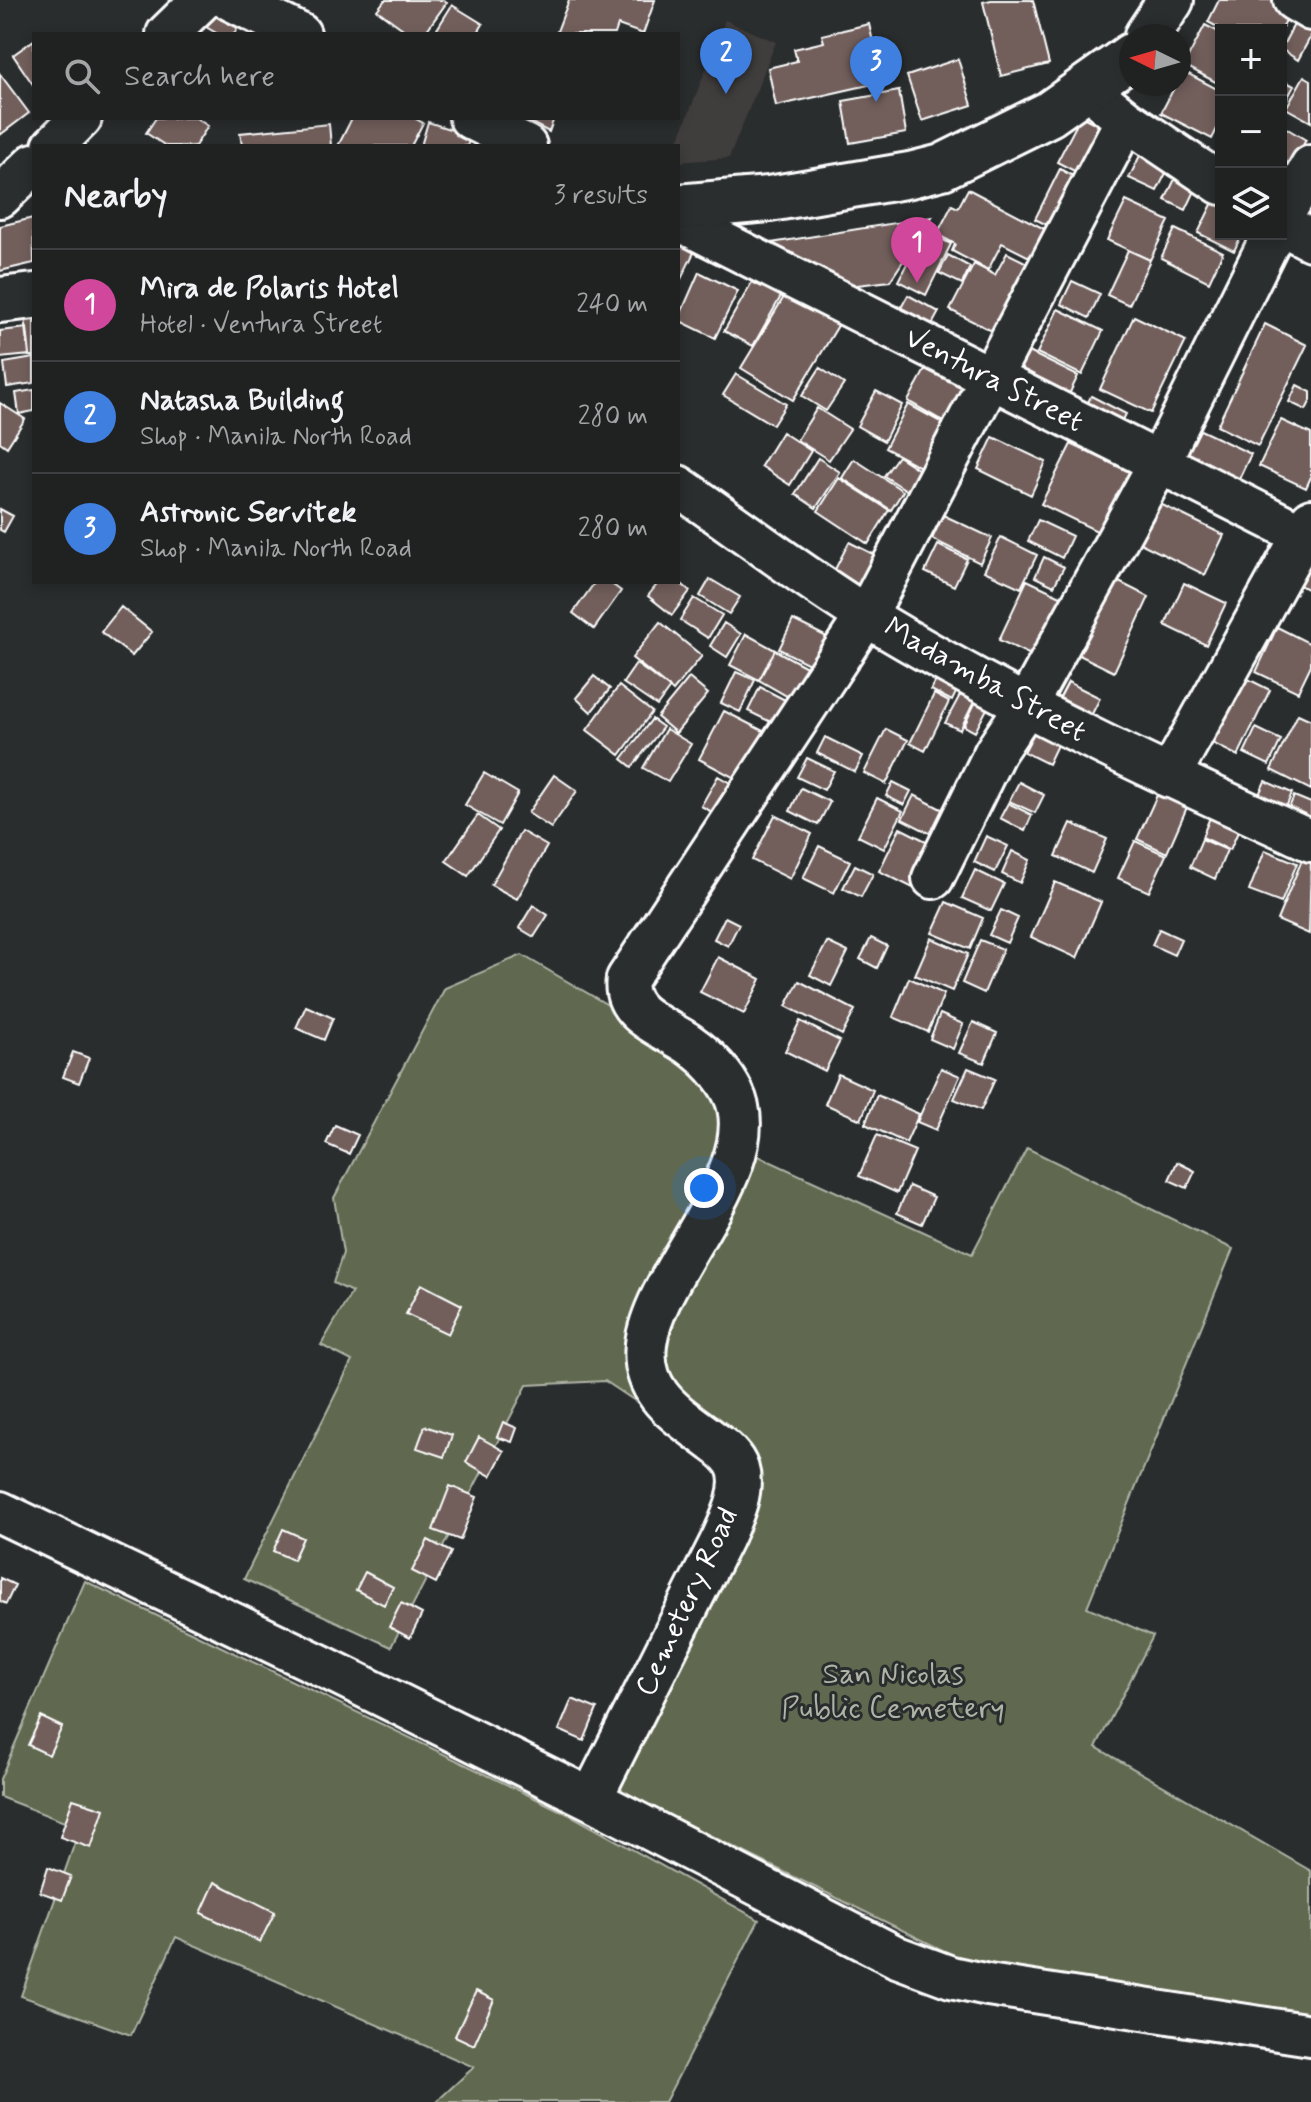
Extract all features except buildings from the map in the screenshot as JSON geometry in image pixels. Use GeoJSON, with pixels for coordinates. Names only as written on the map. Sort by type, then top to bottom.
{"type":"FeatureCollection","features":[{"type":"Feature","properties":{"kind":"highway"},"geometry":{"type":"LineString","coordinates":[[1155,24],[1171,0]]}},
{"type":"Feature","properties":{"kind":"highway"},"geometry":{"type":"LineString","coordinates":[[680,207],[769,199],[942,167],[1039,120],[1119,65]]}},
{"type":"Feature","properties":{"kind":"highway"},"geometry":{"type":"LineString","coordinates":[[0,300],[32,296]]}},
{"type":"Feature","properties":{"kind":"street"},"geometry":{"type":"LineString","coordinates":[[169,32],[202,0]]}},
{"type":"Feature","properties":{"kind":"street"},"geometry":{"type":"LineString","coordinates":[[231,0],[296,32]]}},
{"type":"Feature","properties":{"kind":"street"},"geometry":{"type":"LineString","coordinates":[[1294,0],[1311,10]]}},
{"type":"Feature","properties":{"kind":"street"},"geometry":{"type":"LineString","coordinates":[[1088,88],[1126,120],[1215,180]]}},
{"type":"Feature","properties":{"kind":"street"},"geometry":{"type":"LineString","coordinates":[[55,144],[79,120]]}},
{"type":"Feature","properties":{"kind":"street"},"geometry":{"type":"LineString","coordinates":[[474,120],[522,144]]}},
{"type":"Feature","properties":{"kind":"street"},"geometry":{"type":"LineString","coordinates":[[866,616],[1126,120]]}},
{"type":"Feature","properties":{"kind":"street"},"geometry":{"type":"LineString","coordinates":[[0,197],[32,166]]}},
{"type":"Feature","properties":{"kind":"street"},"geometry":{"type":"LineString","coordinates":[[1287,211],[1311,166]]}},
{"type":"Feature","properties":{"kind":"street","name":"Ventura Street"},"geometry":{"type":"LineString","coordinates":[[680,221],[1159,463],[1308,531]]}},
{"type":"Feature","properties":{"kind":"street"},"geometry":{"type":"LineString","coordinates":[[1287,226],[1311,240]]}},
{"type":"Feature","properties":{"kind":"street"},"geometry":{"type":"LineString","coordinates":[[933,878],[995,752],[1026,706],[1159,463],[1270,240]]}},
{"type":"Feature","properties":{"kind":"street","name":"Madamba Street"},"geometry":{"type":"LineString","coordinates":[[680,487],[866,616],[1026,706],[1169,777],[1311,841]]}},
{"type":"Feature","properties":{"kind":"street"},"geometry":{"type":"LineString","coordinates":[[1169,777],[1308,531]]}},
{"type":"Feature","properties":{"kind":"street","name":"Cemetery Road"},"geometry":{"type":"LineString","coordinates":[[591,1799],[722,1539],[734,1510],[739,1471],[732,1457],[659,1399],[650,1382],[645,1346],[662,1295],[722,1187],[737,1146],[742,1119],[733,1092],[711,1062],[688,1043],[657,1026],[632,1005],[625,989],[627,979],[866,616]]}},
{"type":"Feature","properties":{"kind":"street"},"geometry":{"type":"LineString","coordinates":[[0,1512],[591,1799],[897,1957],[951,1977],[1311,2035]]}},
{"type":"Feature","properties":{"kind":"shaded area"},"geometry":{"type":"Polygon","coordinates":[[[725,20],[776,42],[729,158],[680,162],[680,144],[677,144],[725,20]]]}},
{"type":"Feature","properties":{"kind":"green space","name":"San Nicolas Public Cemetery"},"geometry":{"type":"Polygon","coordinates":[[[522,955],[709,1064],[743,1149],[972,1254],[1027,1148],[1233,1249],[1087,1607],[1153,1636],[1096,1747],[1311,1871],[1311,2015],[1124,1985],[975,1966],[614,1788],[758,1483],[605,1381],[527,1385],[391,1647],[244,1579],[352,1361],[321,1345],[352,1292],[333,1283],[343,1253],[334,1198],[445,988],[522,955]]]}},
{"type":"Feature","properties":{"kind":"green space"},"geometry":{"type":"Polygon","coordinates":[[[85,1581],[572,1816],[759,1920],[665,2102],[436,2102],[474,2067],[176,1937],[131,2035],[21,1996],[80,1828],[0,1797],[0,1779],[85,1581]]]}},
{"type":"Feature","properties":{"kind":"place","name":"Natasha Building"},"geometry":{"type":"Point","coordinates":[726,94]}},
{"type":"Feature","properties":{"kind":"place","name":"Astronic Servitek"},"geometry":{"type":"Point","coordinates":[876,102]}},
{"type":"Feature","properties":{"kind":"place","name":"Mira de Polaris Hotel"},"geometry":{"type":"Point","coordinates":[917,283]}}]}
